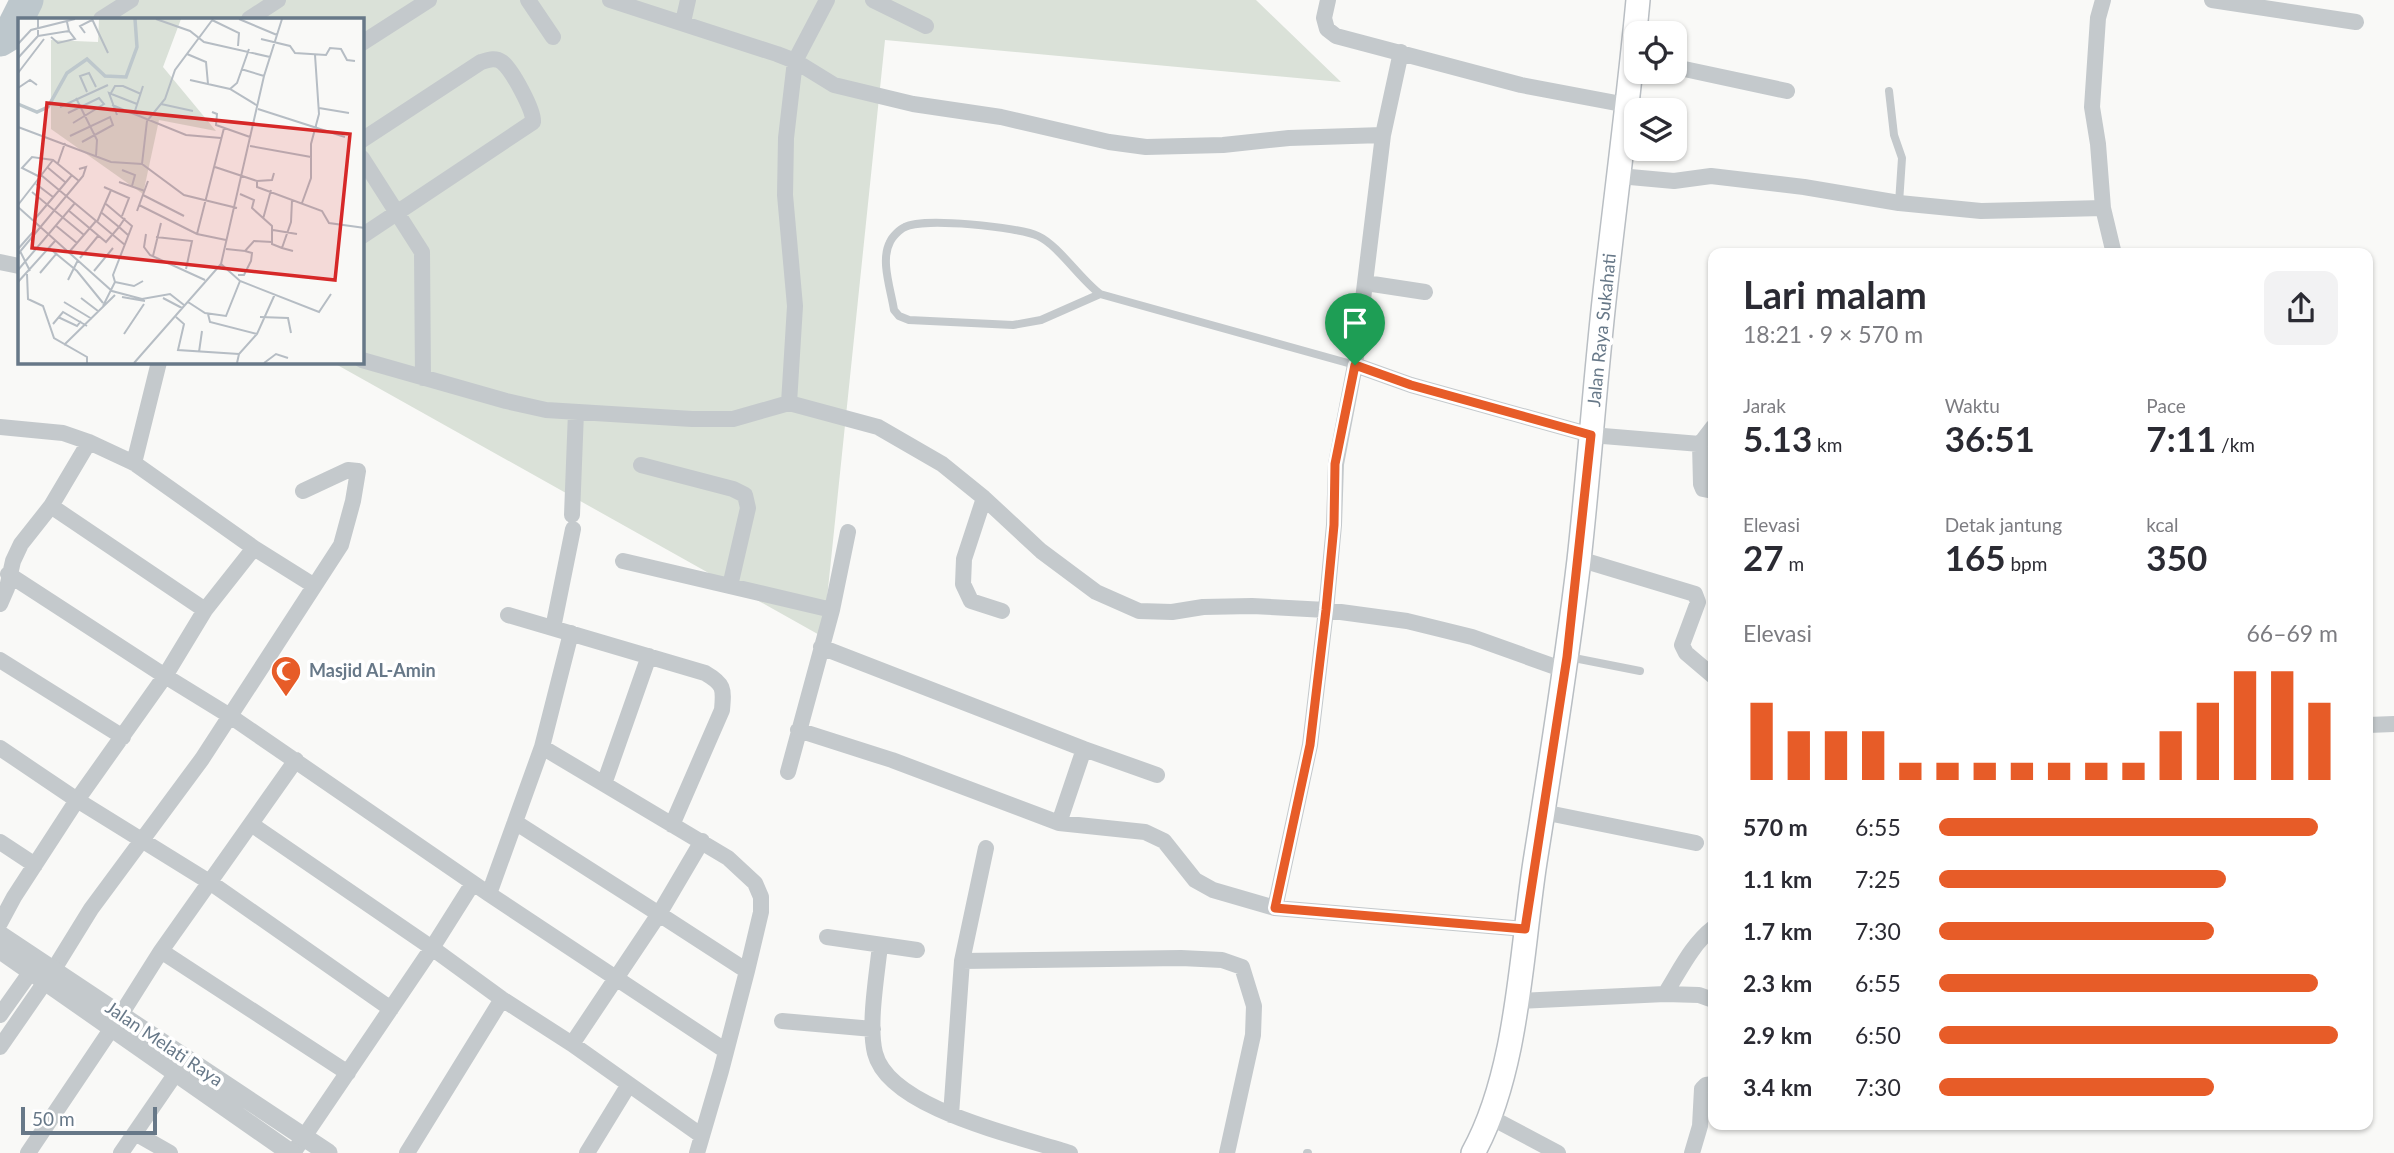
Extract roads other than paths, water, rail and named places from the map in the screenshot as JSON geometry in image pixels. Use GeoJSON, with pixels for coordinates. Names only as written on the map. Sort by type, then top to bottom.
{"type":"FeatureCollection","features":[{"type":"Feature","properties":{"kind":"main road","name":"Jalan Raya Sukahati"},"geometry":{"type":"LineString","coordinates":[[1637,21],[1638,0]]}},
{"type":"Feature","properties":{"kind":"main road","name":"Jalan Raya Sukahati"},"geometry":{"type":"LineString","coordinates":[[1472,1153],[1490,1117],[1509,1046],[1517,1001],[1579,559],[1624,132]]}},
{"type":"Feature","properties":{"kind":"street"},"geometry":{"type":"LineString","coordinates":[[104,18],[131,0]]}},
{"type":"Feature","properties":{"kind":"street"},"geometry":{"type":"LineString","coordinates":[[259,12],[278,0]]}},
{"type":"Feature","properties":{"kind":"street"},"geometry":{"type":"LineString","coordinates":[[364,42],[429,0]]}},
{"type":"Feature","properties":{"kind":"street"},"geometry":{"type":"LineString","coordinates":[[528,0],[553,37]]}},
{"type":"Feature","properties":{"kind":"street"},"geometry":{"type":"LineString","coordinates":[[610,0],[795,61],[834,85],[913,104],[1001,117],[1109,142],[1146,147],[1383,135]]}},
{"type":"Feature","properties":{"kind":"street"},"geometry":{"type":"LineString","coordinates":[[683,22],[688,0]]}},
{"type":"Feature","properties":{"kind":"street"},"geometry":{"type":"LineString","coordinates":[[789,402],[795,306],[785,195],[786,138],[795,61],[827,0]]}},
{"type":"Feature","properties":{"kind":"street"},"geometry":{"type":"LineString","coordinates":[[873,0],[926,26]]}},
{"type":"Feature","properties":{"kind":"street"},"geometry":{"type":"LineString","coordinates":[[1328,0],[1324,18],[1327,29],[1336,36],[1521,85],[1624,104]]}},
{"type":"Feature","properties":{"kind":"street"},"geometry":{"type":"LineString","coordinates":[[2103,0],[2098,18],[2092,107],[2104,208],[2113,248]]}},
{"type":"Feature","properties":{"kind":"street"},"geometry":{"type":"LineString","coordinates":[[2212,0],[2357,22]]}},
{"type":"Feature","properties":{"kind":"street"},"geometry":{"type":"LineString","coordinates":[[1275,908],[1310,745],[1334,525],[1335,464],[1355,365],[1383,135],[1401,52]]}},
{"type":"Feature","properties":{"kind":"street"},"geometry":{"type":"LineString","coordinates":[[364,139],[481,62],[492,59],[502,62],[529,103],[533,114],[533,122],[364,235]]}},
{"type":"Feature","properties":{"kind":"street"},"geometry":{"type":"LineString","coordinates":[[1687,69],[1787,90]]}},
{"type":"Feature","properties":{"kind":"street"},"geometry":{"type":"LineString","coordinates":[[364,162],[422,252],[424,378]]}},
{"type":"Feature","properties":{"kind":"street"},"geometry":{"type":"LineString","coordinates":[[1619,176],[1674,181],[1711,176],[1804,187],[1899,203],[1981,211],[2104,208]]}},
{"type":"Feature","properties":{"kind":"street"},"geometry":{"type":"LineString","coordinates":[[0,262],[18,266]]}},
{"type":"Feature","properties":{"kind":"street"},"geometry":{"type":"LineString","coordinates":[[1366,284],[1425,292]]}},
{"type":"Feature","properties":{"kind":"street"},"geometry":{"type":"LineString","coordinates":[[364,361],[546,410],[733,419],[789,402],[878,427],[942,464],[984,498],[1041,551],[1096,592],[1139,611],[1172,612],[1203,607],[1252,606],[1326,610],[1407,621],[1565,663]]}},
{"type":"Feature","properties":{"kind":"street"},"geometry":{"type":"LineString","coordinates":[[134,463],[159,364]]}},
{"type":"Feature","properties":{"kind":"street"},"geometry":{"type":"LineString","coordinates":[[1355,365],[1411,385],[1591,435],[1700,444]]}},
{"type":"Feature","properties":{"kind":"street"},"geometry":{"type":"LineString","coordinates":[[553,628],[573,522],[576,412]]}},
{"type":"Feature","properties":{"kind":"street"},"geometry":{"type":"LineString","coordinates":[[2,429],[62,433],[134,463],[313,586]]}},
{"type":"Feature","properties":{"kind":"street"},"geometry":{"type":"LineString","coordinates":[[1708,434],[1700,444],[1701,484],[1703,489],[1708,490]]}},
{"type":"Feature","properties":{"kind":"street"},"geometry":{"type":"LineString","coordinates":[[89,442],[51,506],[22,544],[4,588],[165,676],[230,716],[614,979],[726,1051]]}},
{"type":"Feature","properties":{"kind":"street"},"geometry":{"type":"LineString","coordinates":[[641,465],[733,489],[745,495],[748,508],[730,586]]}},
{"type":"Feature","properties":{"kind":"street"},"geometry":{"type":"LineString","coordinates":[[0,1015],[43,971],[202,760],[341,545],[354,501],[358,471],[348,470],[303,491]]}},
{"type":"Feature","properties":{"kind":"street"},"geometry":{"type":"LineString","coordinates":[[984,498],[964,559],[963,584],[971,601],[1002,611]]}},
{"type":"Feature","properties":{"kind":"street"},"geometry":{"type":"LineString","coordinates":[[51,506],[205,610]]}},
{"type":"Feature","properties":{"kind":"street"},"geometry":{"type":"LineString","coordinates":[[788,772],[832,610],[848,532]]}},
{"type":"Feature","properties":{"kind":"street"},"geometry":{"type":"LineString","coordinates":[[0,923],[76,800],[165,676],[205,610],[254,548]]}},
{"type":"Feature","properties":{"kind":"street"},"geometry":{"type":"LineString","coordinates":[[1579,559],[1695,594],[1698,602],[1682,645],[1687,655],[1708,672]]}},
{"type":"Feature","properties":{"kind":"street"},"geometry":{"type":"LineString","coordinates":[[624,561],[832,610]]}},
{"type":"Feature","properties":{"kind":"street"},"geometry":{"type":"LineString","coordinates":[[508,615],[705,673],[719,681],[723,692],[722,710],[673,825]]}},
{"type":"Feature","properties":{"kind":"street"},"geometry":{"type":"LineString","coordinates":[[489,894],[542,747],[571,633]]}},
{"type":"Feature","properties":{"kind":"street"},"geometry":{"type":"LineString","coordinates":[[821,648],[1157,775]]}},
{"type":"Feature","properties":{"kind":"street"},"geometry":{"type":"LineString","coordinates":[[604,784],[649,656]]}},
{"type":"Feature","properties":{"kind":"street"},"geometry":{"type":"LineString","coordinates":[[0,660],[123,737]]}},
{"type":"Feature","properties":{"kind":"street"},"geometry":{"type":"LineString","coordinates":[[2373,725],[2394,724]]}},
{"type":"Feature","properties":{"kind":"street"},"geometry":{"type":"LineString","coordinates":[[798,730],[892,760],[1059,823],[1145,832],[1164,841],[1195,880],[1213,890],[1275,908],[1525,929]]}},
{"type":"Feature","properties":{"kind":"street"},"geometry":{"type":"LineString","coordinates":[[542,747],[728,858],[755,883],[761,897],[761,912],[747,971],[697,1153]]}},
{"type":"Feature","properties":{"kind":"street"},"geometry":{"type":"LineString","coordinates":[[0,748],[76,800],[211,883],[391,1009]]}},
{"type":"Feature","properties":{"kind":"street"},"geometry":{"type":"LineString","coordinates":[[1059,823],[1083,749]]}},
{"type":"Feature","properties":{"kind":"street"},"geometry":{"type":"LineString","coordinates":[[28,1153],[161,951],[296,760]]}},
{"type":"Feature","properties":{"kind":"street"},"geometry":{"type":"LineString","coordinates":[[1543,812],[1696,843]]}},
{"type":"Feature","properties":{"kind":"street"},"geometry":{"type":"LineString","coordinates":[[515,822],[747,971]]}},
{"type":"Feature","properties":{"kind":"street"},"geometry":{"type":"LineString","coordinates":[[251,824],[702,1136]]}},
{"type":"Feature","properties":{"kind":"street"},"geometry":{"type":"LineString","coordinates":[[572,1044],[659,914],[702,841]]}},
{"type":"Feature","properties":{"kind":"street"},"geometry":{"type":"LineString","coordinates":[[0,842],[35,865]]}},
{"type":"Feature","properties":{"kind":"street"},"geometry":{"type":"LineString","coordinates":[[951,1115],[962,961],[986,848]]}},
{"type":"Feature","properties":{"kind":"street"},"geometry":{"type":"LineString","coordinates":[[296,1148],[473,883]]}},
{"type":"Feature","properties":{"kind":"street"},"geometry":{"type":"LineString","coordinates":[[1665,994],[1708,932]]}},
{"type":"Feature","properties":{"kind":"street","name":"Jalan Melati Raya"},"geometry":{"type":"LineString","coordinates":[[0,935],[43,971],[296,1148]]}},
{"type":"Feature","properties":{"kind":"street"},"geometry":{"type":"LineString","coordinates":[[827,937],[916,950]]}},
{"type":"Feature","properties":{"kind":"street"},"geometry":{"type":"LineString","coordinates":[[880,945],[873,1029],[875,1052],[881,1069],[892,1081],[924,1104],[1070,1153]]}},
{"type":"Feature","properties":{"kind":"street","name":"Jalan Melati Raya"},"geometry":{"type":"LineString","coordinates":[[0,949],[43,971]]}},
{"type":"Feature","properties":{"kind":"street"},"geometry":{"type":"LineString","coordinates":[[161,951],[348,1073]]}},
{"type":"Feature","properties":{"kind":"street"},"geometry":{"type":"LineString","coordinates":[[962,961],[1181,958],[1222,960],[1242,967],[1254,1006],[1254,1035],[1227,1153]]}},
{"type":"Feature","properties":{"kind":"street"},"geometry":{"type":"LineString","coordinates":[[0,1047],[43,971]]}},
{"type":"Feature","properties":{"kind":"street"},"geometry":{"type":"LineString","coordinates":[[1517,1001],[1665,994],[1699,995],[1708,998]]}},
{"type":"Feature","properties":{"kind":"street"},"geometry":{"type":"LineString","coordinates":[[407,1153],[502,999]]}},
{"type":"Feature","properties":{"kind":"street"},"geometry":{"type":"LineString","coordinates":[[782,1021],[873,1029]]}},
{"type":"Feature","properties":{"kind":"street","name":"Jalan Melati Raya"},"geometry":{"type":"LineString","coordinates":[[115,1022],[176,1073],[296,1148],[328,1153]]}},
{"type":"Feature","properties":{"kind":"street"},"geometry":{"type":"LineString","coordinates":[[121,1153],[176,1073]]}},
{"type":"Feature","properties":{"kind":"street"},"geometry":{"type":"LineString","coordinates":[[1692,1153],[1700,1126],[1702,1088],[1708,1085]]}},
{"type":"Feature","properties":{"kind":"street"},"geometry":{"type":"LineString","coordinates":[[593,1151],[628,1086]]}},
{"type":"Feature","properties":{"kind":"street"},"geometry":{"type":"LineString","coordinates":[[1490,1117],[1558,1153]]}},
{"type":"Feature","properties":{"kind":"street"},"geometry":{"type":"LineString","coordinates":[[135,1133],[170,1153]]}},
{"type":"Feature","properties":{"kind":"lane"},"geometry":{"type":"LineString","coordinates":[[1889,91],[1894,135],[1902,158],[1899,203]]}},
{"type":"Feature","properties":{"kind":"lane"},"geometry":{"type":"LineString","coordinates":[[1100,294],[1041,320],[1013,325],[909,320],[899,316],[894,310],[886,253],[891,240],[906,226],[932,222],[1016,230],[1037,235],[1050,243],[1084,282],[1100,294],[1355,365]]}},
{"type":"Feature","properties":{"kind":"lane"},"geometry":{"type":"LineString","coordinates":[[1565,663],[1640,671]]}},
{"type":"Feature","properties":{"kind":"waterway"},"geometry":{"type":"LineString","coordinates":[[0,40],[10,34],[27,0]]}},
{"type":"Feature","properties":{"kind":"place","name":"Masjid AL-Amin"},"geometry":{"type":"Point","coordinates":[286,698]}}]}
